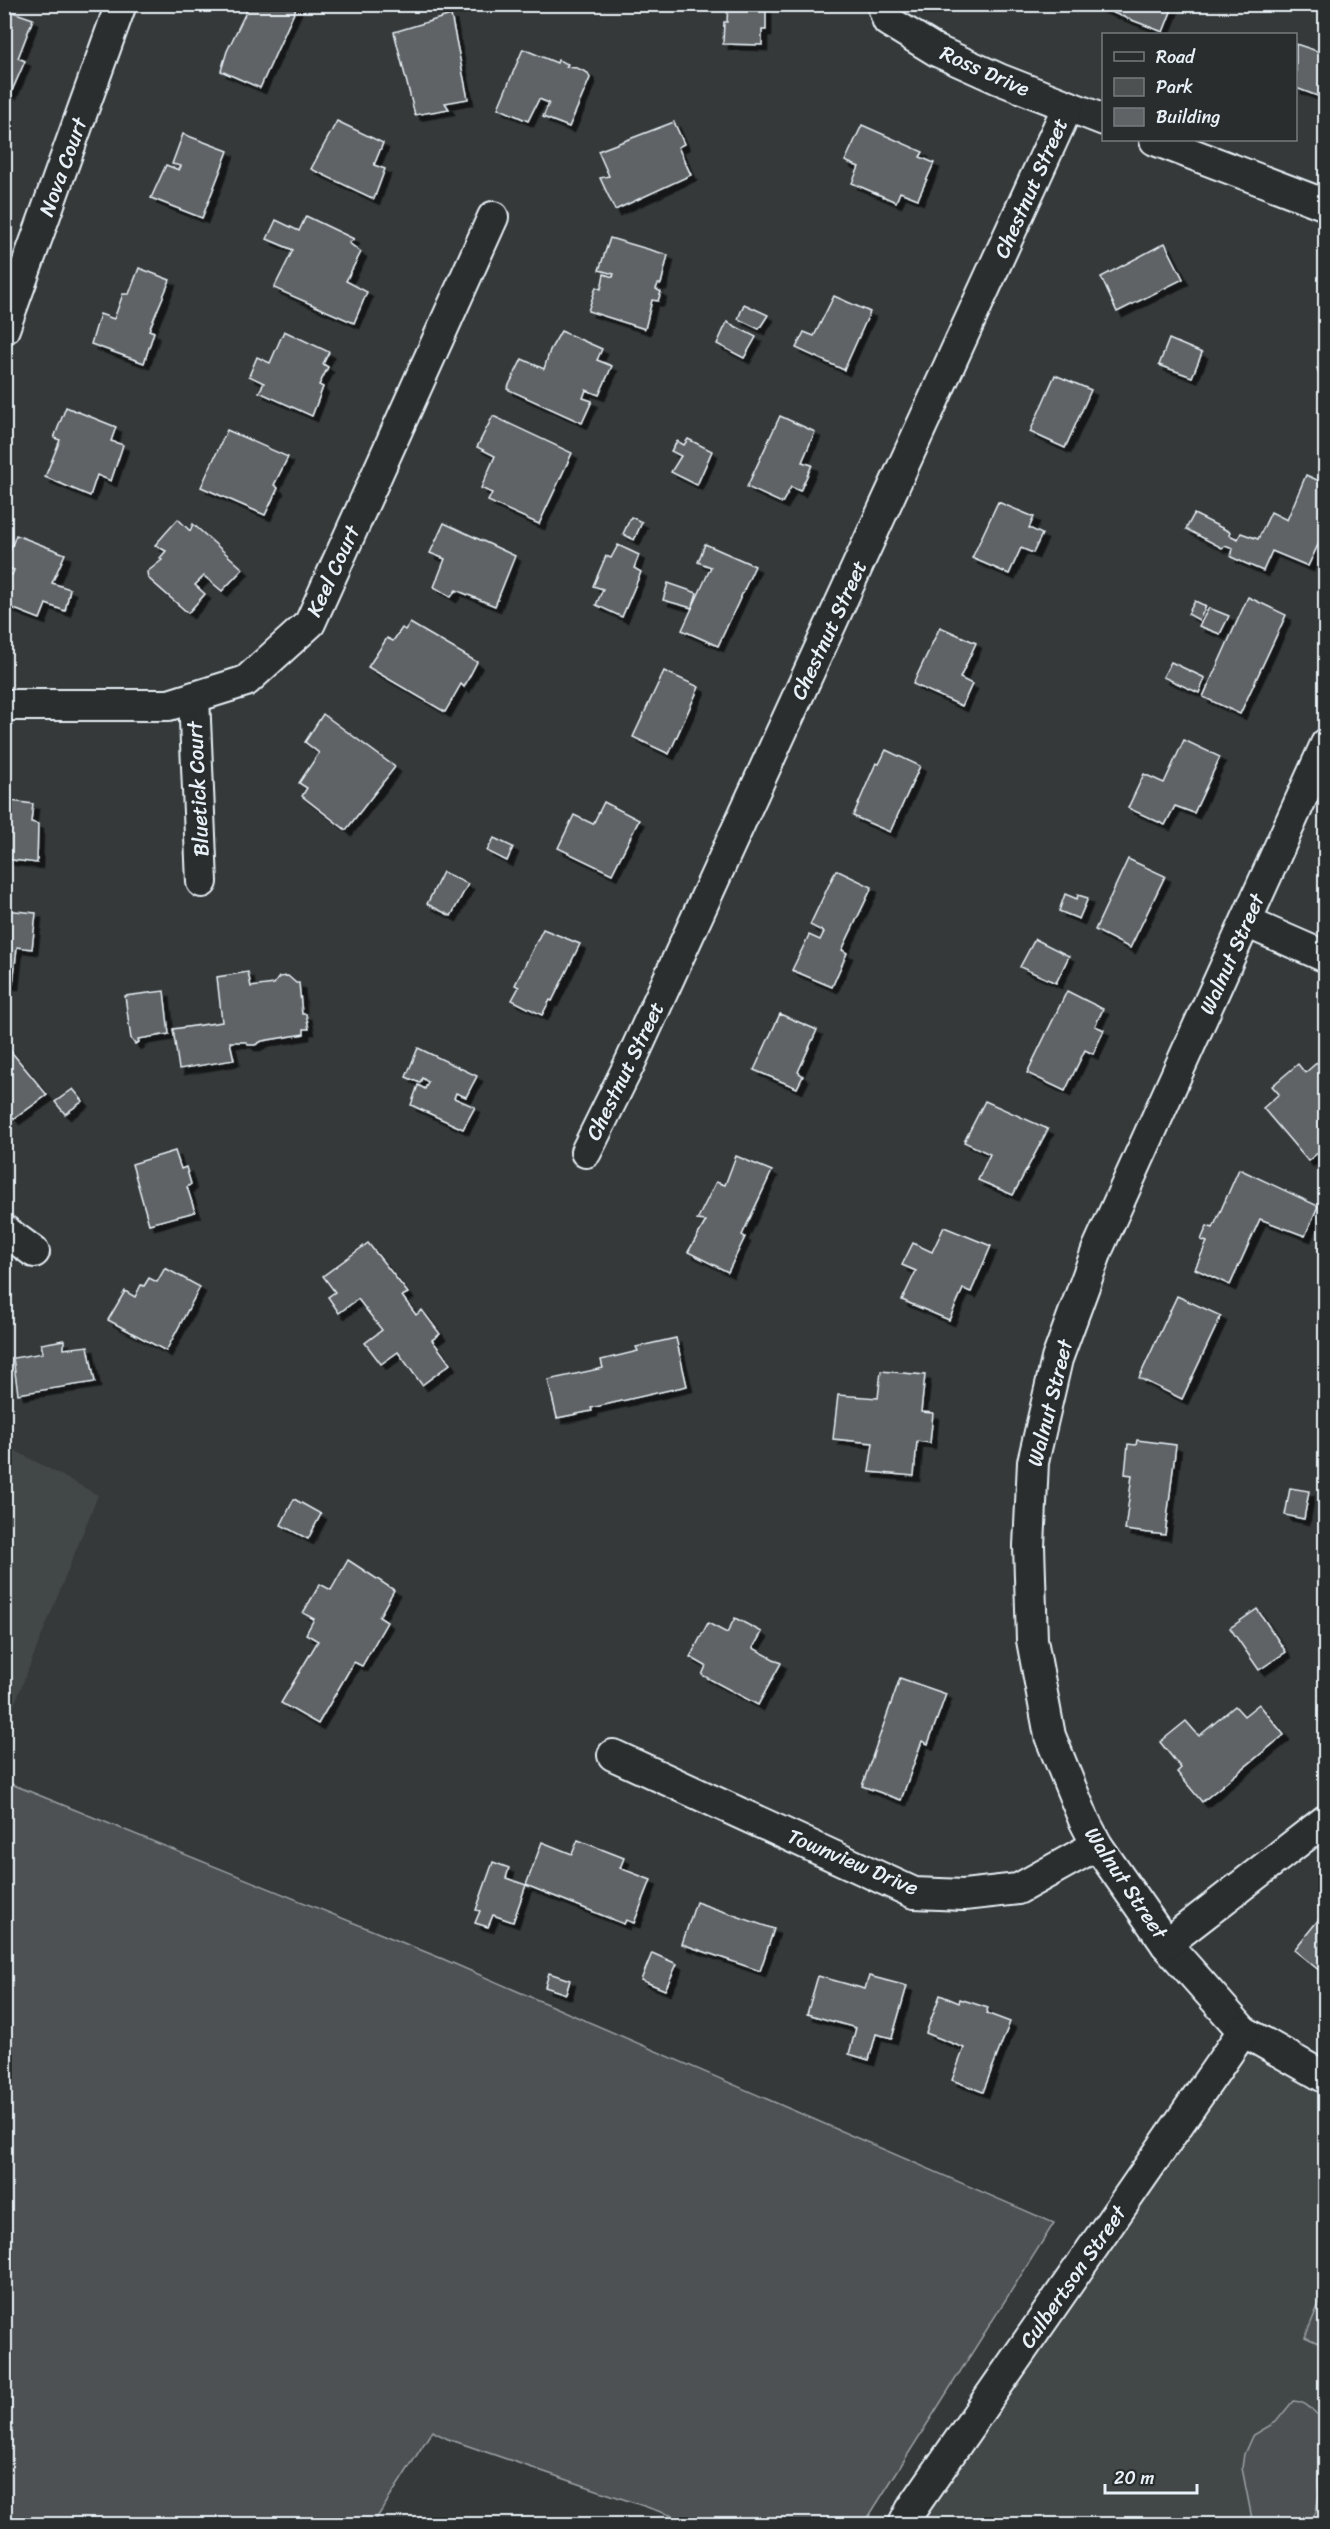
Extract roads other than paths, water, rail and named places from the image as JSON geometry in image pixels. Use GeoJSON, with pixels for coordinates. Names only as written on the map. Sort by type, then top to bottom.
{"type":"FeatureCollection","features":[{"type":"Feature","properties":{"kind":"street","name":"Nova Court"},"geometry":{"type":"LineString","coordinates":[[4,329],[122,4]]}},
{"type":"Feature","properties":{"kind":"street","name":"Ross Drive"},"geometry":{"type":"LineString","coordinates":[[882,4],[888,21],[937,51],[1102,119]]}},
{"type":"Feature","properties":{"kind":"street","name":"Chestnut Street"},"geometry":{"type":"LineString","coordinates":[[586,1152],[640,1042],[1068,106]]}},
{"type":"Feature","properties":{"kind":"street"},"geometry":{"type":"LineString","coordinates":[[1158,141],[1326,205]]}},
{"type":"Feature","properties":{"kind":"street","name":"Keel Court"},"geometry":{"type":"LineString","coordinates":[[4,705],[170,705],[246,681],[310,624],[493,217]]}},
{"type":"Feature","properties":{"kind":"street","name":"Bluetick Court"},"geometry":{"type":"LineString","coordinates":[[194,697],[202,882]]}},
{"type":"Feature","properties":{"kind":"street","name":"Walnut Street"},"geometry":{"type":"LineString","coordinates":[[1326,744],[1098,1248],[1057,1359],[1033,1462],[1029,1546],[1032,1640],[1050,1736],[1084,1820],[1097,1845],[1167,1944],[1244,2031],[1326,2078]]}},
{"type":"Feature","properties":{"kind":"street"},"geometry":{"type":"LineString","coordinates":[[1246,922],[1326,957]]}},
{"type":"Feature","properties":{"kind":"street"},"geometry":{"type":"LineString","coordinates":[[4,1230],[34,1252]]}},
{"type":"Feature","properties":{"kind":"street","name":"Townview Drive"},"geometry":{"type":"LineString","coordinates":[[613,1755],[914,1893],[964,1894],[1018,1890],[1097,1845]]}},
{"type":"Feature","properties":{"kind":"street"},"geometry":{"type":"LineString","coordinates":[[1167,1944],[1326,1820]]}},
{"type":"Feature","properties":{"kind":"street","name":"Culbertson Street"},"geometry":{"type":"LineString","coordinates":[[904,2524],[1244,2031]]}}]}
